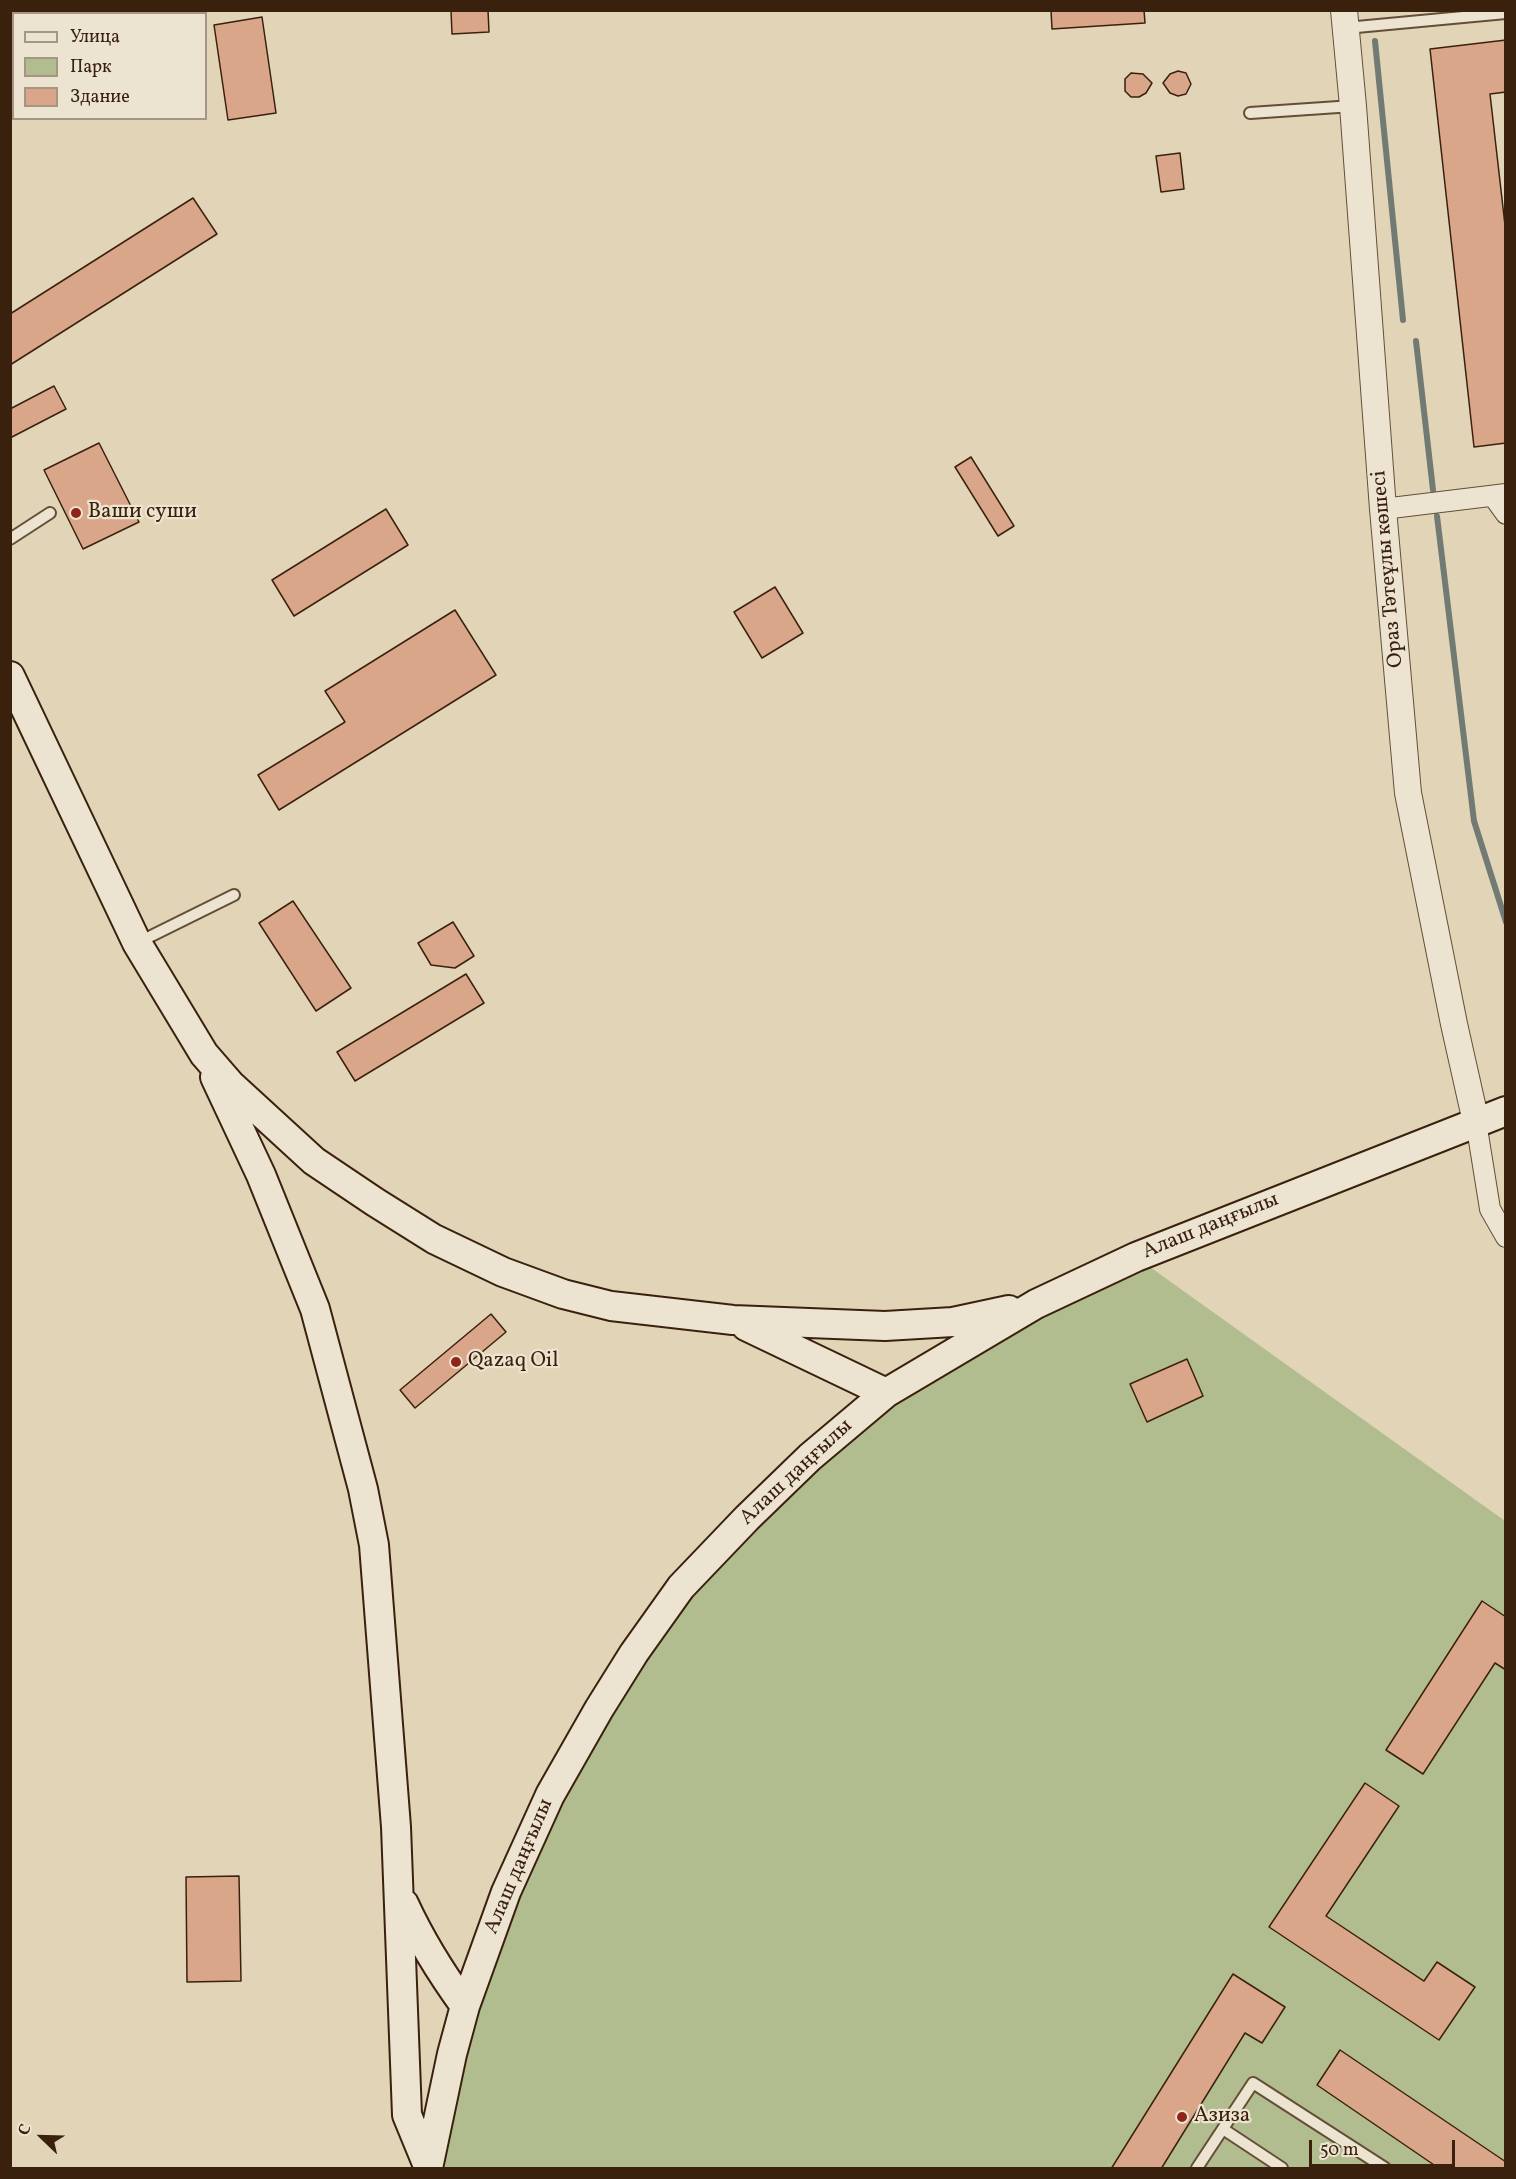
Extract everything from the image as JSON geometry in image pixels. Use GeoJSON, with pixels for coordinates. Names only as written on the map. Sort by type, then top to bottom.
{"type":"FeatureCollection","features":[{"type":"Feature","properties":{"kind":"main road"},"geometry":{"type":"LineString","coordinates":[[10,676],[137,943],[204,1054],[261,1175],[315,1310],[363,1489],[374,1545],[399,1894],[407,2115],[428,2168]]}},
{"type":"Feature","properties":{"kind":"main road"},"geometry":{"type":"LineString","coordinates":[[204,1054],[230,1084],[314,1161],[434,1239],[503,1272],[564,1294],[611,1306],[733,1320],[885,1326],[953,1322],[1036,1304]]}},
{"type":"Feature","properties":{"kind":"main road","name":"Алаш даңғылы"},"geometry":{"type":"LineString","coordinates":[[428,2168],[452,2054],[465,2006],[506,1892],[550,1795],[634,1653],[681,1587],[747,1518],[810,1457],[886,1393],[1036,1304],[1136,1257],[1506,1111]]}},
{"type":"Feature","properties":{"kind":"main road"},"geometry":{"type":"LineString","coordinates":[[733,1320],[886,1393]]}},
{"type":"Feature","properties":{"kind":"main road"},"geometry":{"type":"LineString","coordinates":[[399,1894],[442,1975],[465,2006]]}},
{"type":"Feature","properties":{"kind":"street","name":"Ораз Тәтеұлы көшесі"},"geometry":{"type":"LineString","coordinates":[[1345,19],[1383,509],[1408,793],[1476,1122]]}},
{"type":"Feature","properties":{"kind":"street"},"geometry":{"type":"LineString","coordinates":[[1383,509],[1500,495],[1506,514]]}},
{"type":"Feature","properties":{"kind":"street"},"geometry":{"type":"LineString","coordinates":[[1476,1122],[1490,1209],[1506,1237]]}},
{"type":"Feature","properties":{"kind":"lane"},"geometry":{"type":"LineString","coordinates":[[1345,19],[1506,14]]}},
{"type":"Feature","properties":{"kind":"lane"},"geometry":{"type":"LineString","coordinates":[[1250,113],[1353,106]]}},
{"type":"Feature","properties":{"kind":"lane"},"geometry":{"type":"LineString","coordinates":[[10,539],[50,513]]}},
{"type":"Feature","properties":{"kind":"lane"},"geometry":{"type":"LineString","coordinates":[[137,943],[234,895]]}},
{"type":"Feature","properties":{"kind":"lane"},"geometry":{"type":"LineString","coordinates":[[1197,2169],[1253,2083],[1385,2169]]}},
{"type":"Feature","properties":{"kind":"lane"},"geometry":{"type":"LineString","coordinates":[[1223,2128],[1282,2168]]}},
{"type":"Feature","properties":{"kind":"green space"},"geometry":{"type":"Polygon","coordinates":[[[1136,1257],[1505,1521],[1505,2168],[428,2168],[506,1892],[634,1653],[886,1393],[1136,1257]]]}},
{"type":"Feature","properties":{"kind":"building"},"geometry":{"type":"Polygon","coordinates":[[[451,10],[488,10],[489,32],[452,34],[451,10]]]}},
{"type":"Feature","properties":{"kind":"building"},"geometry":{"type":"Polygon","coordinates":[[[1051,10],[1144,10],[1145,23],[1052,29],[1051,10]]]}},
{"type":"Feature","properties":{"kind":"building"},"geometry":{"type":"Polygon","coordinates":[[[262,17],[276,113],[228,120],[214,25],[262,17]]]}},
{"type":"Feature","properties":{"kind":"building"},"geometry":{"type":"Polygon","coordinates":[[[1506,40],[1506,92],[1490,94],[1506,234],[1506,443],[1474,447],[1430,49],[1506,40]]]}},
{"type":"Feature","properties":{"kind":"building"},"geometry":{"type":"Polygon","coordinates":[[[1178,71],[1186,73],[1191,84],[1186,94],[1178,96],[1170,93],[1163,83],[1170,74],[1178,71]]]}},
{"type":"Feature","properties":{"kind":"building"},"geometry":{"type":"Polygon","coordinates":[[[1131,73],[1143,74],[1152,83],[1146,93],[1139,97],[1131,97],[1125,91],[1125,79],[1131,73]]]}},
{"type":"Feature","properties":{"kind":"building"},"geometry":{"type":"Polygon","coordinates":[[[1180,153],[1184,189],[1161,192],[1156,156],[1180,153]]]}},
{"type":"Feature","properties":{"kind":"building"},"geometry":{"type":"Polygon","coordinates":[[[193,198],[217,234],[10,365],[10,314],[193,198]]]}},
{"type":"Feature","properties":{"kind":"building"},"geometry":{"type":"Polygon","coordinates":[[[54,386],[66,409],[10,438],[10,409],[54,386]]]}},
{"type":"Feature","properties":{"kind":"building"},"geometry":{"type":"Polygon","coordinates":[[[99,443],[139,522],[83,549],[44,470],[99,443]]]}},
{"type":"Feature","properties":{"kind":"building"},"geometry":{"type":"Polygon","coordinates":[[[971,457],[1014,526],[998,536],[955,467],[971,457]]]}},
{"type":"Feature","properties":{"kind":"building"},"geometry":{"type":"Polygon","coordinates":[[[386,509],[408,545],[294,616],[272,580],[386,509]]]}},
{"type":"Feature","properties":{"kind":"building"},"geometry":{"type":"Polygon","coordinates":[[[775,587],[803,633],[762,658],[734,612],[775,587]]]}},
{"type":"Feature","properties":{"kind":"building"},"geometry":{"type":"Polygon","coordinates":[[[455,610],[496,675],[279,810],[258,775],[345,722],[325,691],[455,610]]]}},
{"type":"Feature","properties":{"kind":"building"},"geometry":{"type":"Polygon","coordinates":[[[293,901],[351,988],[316,1011],[259,923],[293,901]]]}},
{"type":"Feature","properties":{"kind":"building"},"geometry":{"type":"Polygon","coordinates":[[[453,922],[474,956],[455,968],[431,965],[418,943],[453,922]]]}},
{"type":"Feature","properties":{"kind":"building"},"geometry":{"type":"Polygon","coordinates":[[[466,974],[484,1003],[355,1081],[337,1052],[466,974]]]}},
{"type":"Feature","properties":{"kind":"building"},"geometry":{"type":"Polygon","coordinates":[[[491,1314],[506,1332],[415,1408],[400,1390],[491,1314]]]}},
{"type":"Feature","properties":{"kind":"building"},"geometry":{"type":"Polygon","coordinates":[[[1187,1359],[1203,1396],[1147,1422],[1130,1384],[1187,1359]]]}},
{"type":"Feature","properties":{"kind":"building"},"geometry":{"type":"Polygon","coordinates":[[[1482,1601],[1506,1617],[1506,1670],[1495,1663],[1423,1774],[1386,1750],[1482,1601]]]}},
{"type":"Feature","properties":{"kind":"building"},"geometry":{"type":"Polygon","coordinates":[[[1365,1783],[1399,1806],[1326,1916],[1424,1981],[1437,1962],[1475,1987],[1439,2040],[1269,1927],[1365,1783]]]}},
{"type":"Feature","properties":{"kind":"building"},"geometry":{"type":"Polygon","coordinates":[[[239,1876],[241,1981],[187,1982],[186,1877],[239,1876]]]}},
{"type":"Feature","properties":{"kind":"building"},"geometry":{"type":"Polygon","coordinates":[[[1233,1974],[1285,2007],[1262,2043],[1245,2033],[1161,2169],[1111,2169],[1233,1974]]]}},
{"type":"Feature","properties":{"kind":"building"},"geometry":{"type":"Polygon","coordinates":[[[1340,2050],[1506,2162],[1506,2169],[1440,2169],[1317,2085],[1340,2050]]]}},
{"type":"Feature","properties":{"kind":"waterway"},"geometry":{"type":"LineString","coordinates":[[1375,41],[1403,320]]}},
{"type":"Feature","properties":{"kind":"waterway"},"geometry":{"type":"LineString","coordinates":[[1416,341],[1433,490]]}},
{"type":"Feature","properties":{"kind":"waterway"},"geometry":{"type":"LineString","coordinates":[[1437,516],[1474,821],[1506,922]]}},
{"type":"Feature","properties":{"kind":"place","name":"Ваши суши"},"geometry":{"type":"Point","coordinates":[76,513]}},
{"type":"Feature","properties":{"kind":"place","name":"Qazaq Oil"},"geometry":{"type":"Point","coordinates":[456,1362]}},
{"type":"Feature","properties":{"kind":"place","name":"Азиза"},"geometry":{"type":"Point","coordinates":[1182,2117]}}]}
